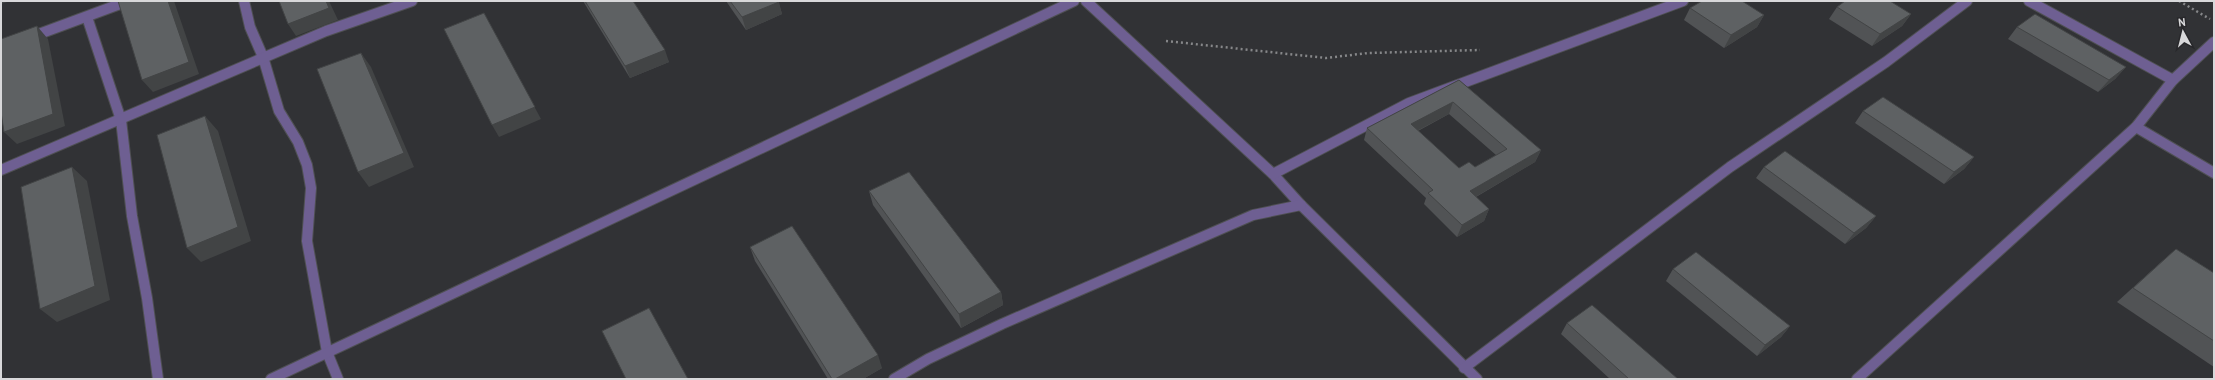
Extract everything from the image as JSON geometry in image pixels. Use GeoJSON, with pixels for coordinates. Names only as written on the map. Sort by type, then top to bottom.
{"type":"FeatureCollection","features":[{"type":"Feature","properties":{"kind":"street"},"geometry":{"type":"LineString","coordinates":[[22,40],[128,1]]}},
{"type":"Feature","properties":{"kind":"street"},"geometry":{"type":"LineString","coordinates":[[244,1],[250,26],[263,57],[279,111],[298,142],[307,165],[311,188],[307,241],[327,352],[338,379]]}},
{"type":"Feature","properties":{"kind":"street"},"geometry":{"type":"LineString","coordinates":[[1,170],[121,120],[263,57],[326,31],[412,1]]}},
{"type":"Feature","properties":{"kind":"street"},"geometry":{"type":"LineString","coordinates":[[271,379],[1074,1]]}},
{"type":"Feature","properties":{"kind":"street"},"geometry":{"type":"LineString","coordinates":[[1086,1],[1126,36],[1273,174],[1301,205],[1464,368],[1477,379]]}},
{"type":"Feature","properties":{"kind":"street"},"geometry":{"type":"LineString","coordinates":[[1273,174],[1410,103],[1683,1]]}},
{"type":"Feature","properties":{"kind":"street"},"geometry":{"type":"LineString","coordinates":[[1464,368],[1730,167],[1886,62],[1967,1]]}},
{"type":"Feature","properties":{"kind":"street"},"geometry":{"type":"LineString","coordinates":[[2029,1],[2173,80]]}},
{"type":"Feature","properties":{"kind":"street"},"geometry":{"type":"LineString","coordinates":[[87,17],[121,120],[132,216],[148,298],[158,379]]}},
{"type":"Feature","properties":{"kind":"street"},"geometry":{"type":"LineString","coordinates":[[1857,379],[2136,127],[2173,80],[2214,42]]}},
{"type":"Feature","properties":{"kind":"street"},"geometry":{"type":"LineString","coordinates":[[2136,127],[2214,173]]}},
{"type":"Feature","properties":{"kind":"street"},"geometry":{"type":"LineString","coordinates":[[894,379],[928,359],[1002,324],[1246,218],[1301,205]]}},
{"type":"Feature","properties":{"kind":"path"},"geometry":{"type":"LineString","coordinates":[[2179,1],[2214,22]]}},
{"type":"Feature","properties":{"kind":"path"},"geometry":{"type":"LineString","coordinates":[[1126,36],[1204,46],[1326,58],[1368,53],[1484,49]]}},
{"type":"Feature","properties":{"kind":"building"},"geometry":{"type":"Polygon","coordinates":[[[118,1],[168,1],[189,62],[142,80],[118,1]]]}},
{"type":"Feature","properties":{"kind":"building"},"geometry":{"type":"Polygon","coordinates":[[[279,1],[326,1],[329,8],[288,24],[279,1]]]}},
{"type":"Feature","properties":{"kind":"building"},"geometry":{"type":"Polygon","coordinates":[[[585,1],[633,1],[665,50],[625,66],[585,1]]]}},
{"type":"Feature","properties":{"kind":"building"},"geometry":{"type":"Polygon","coordinates":[[[730,1],[778,1],[779,2],[742,17],[730,1]]]}},
{"type":"Feature","properties":{"kind":"building"},"geometry":{"type":"Polygon","coordinates":[[[1702,1],[1742,1],[1764,15],[1731,35],[1690,8],[1702,1]]]}},
{"type":"Feature","properties":{"kind":"building"},"geometry":{"type":"Polygon","coordinates":[[[1845,1],[1890,1],[1911,14],[1880,34],[1837,7],[1845,1]]]}},
{"type":"Feature","properties":{"kind":"building"},"geometry":{"type":"Polygon","coordinates":[[[484,13],[535,107],[492,125],[444,29],[484,13]]]}},
{"type":"Feature","properties":{"kind":"building"},"geometry":{"type":"Polygon","coordinates":[[[2035,14],[2126,67],[2109,80],[2017,27],[2035,14]]]}},
{"type":"Feature","properties":{"kind":"building"},"geometry":{"type":"Polygon","coordinates":[[[37,26],[53,114],[4,132],[1,112],[1,39],[37,26]]]}},
{"type":"Feature","properties":{"kind":"building"},"geometry":{"type":"Polygon","coordinates":[[[361,53],[404,153],[358,172],[317,69],[361,53]]]}},
{"type":"Feature","properties":{"kind":"building"},"geometry":{"type":"Polygon","coordinates":[[[1459,80],[1541,150],[1470,191],[1489,209],[1462,225],[1428,193],[1433,190],[1367,128],[1459,80]],[[1453,102],[1411,124],[1459,168],[1469,162],[1475,167],[1507,149],[1453,102]]]}},
{"type":"Feature","properties":{"kind":"building"},"geometry":{"type":"Polygon","coordinates":[[[1883,97],[1974,157],[1954,172],[1863,111],[1883,97]]]}},
{"type":"Feature","properties":{"kind":"building"},"geometry":{"type":"Polygon","coordinates":[[[205,116],[238,227],[187,248],[157,135],[205,116]]]}},
{"type":"Feature","properties":{"kind":"building"},"geometry":{"type":"Polygon","coordinates":[[[1785,151],[1876,216],[1854,233],[1764,167],[1785,151]]]}},
{"type":"Feature","properties":{"kind":"building"},"geometry":{"type":"Polygon","coordinates":[[[72,167],[95,286],[40,309],[21,187],[72,167]]]}},
{"type":"Feature","properties":{"kind":"building"},"geometry":{"type":"Polygon","coordinates":[[[909,172],[1001,292],[959,314],[869,191],[909,172]]]}},
{"type":"Feature","properties":{"kind":"building"},"geometry":{"type":"Polygon","coordinates":[[[792,226],[878,355],[835,379],[832,379],[750,247],[792,226]]]}},
{"type":"Feature","properties":{"kind":"building"},"geometry":{"type":"Polygon","coordinates":[[[2176,249],[2214,273],[2214,341],[2133,288],[2176,249]]]}},
{"type":"Feature","properties":{"kind":"building"},"geometry":{"type":"Polygon","coordinates":[[[1696,252],[1790,326],[1765,345],[1673,269],[1696,252]]]}},
{"type":"Feature","properties":{"kind":"building"},"geometry":{"type":"Polygon","coordinates":[[[1592,305],[1678,379],[1629,379],[1567,323],[1592,305]]]}},
{"type":"Feature","properties":{"kind":"building"},"geometry":{"type":"Polygon","coordinates":[[[649,308],[688,379],[626,379],[602,331],[649,308]]]}}]}
